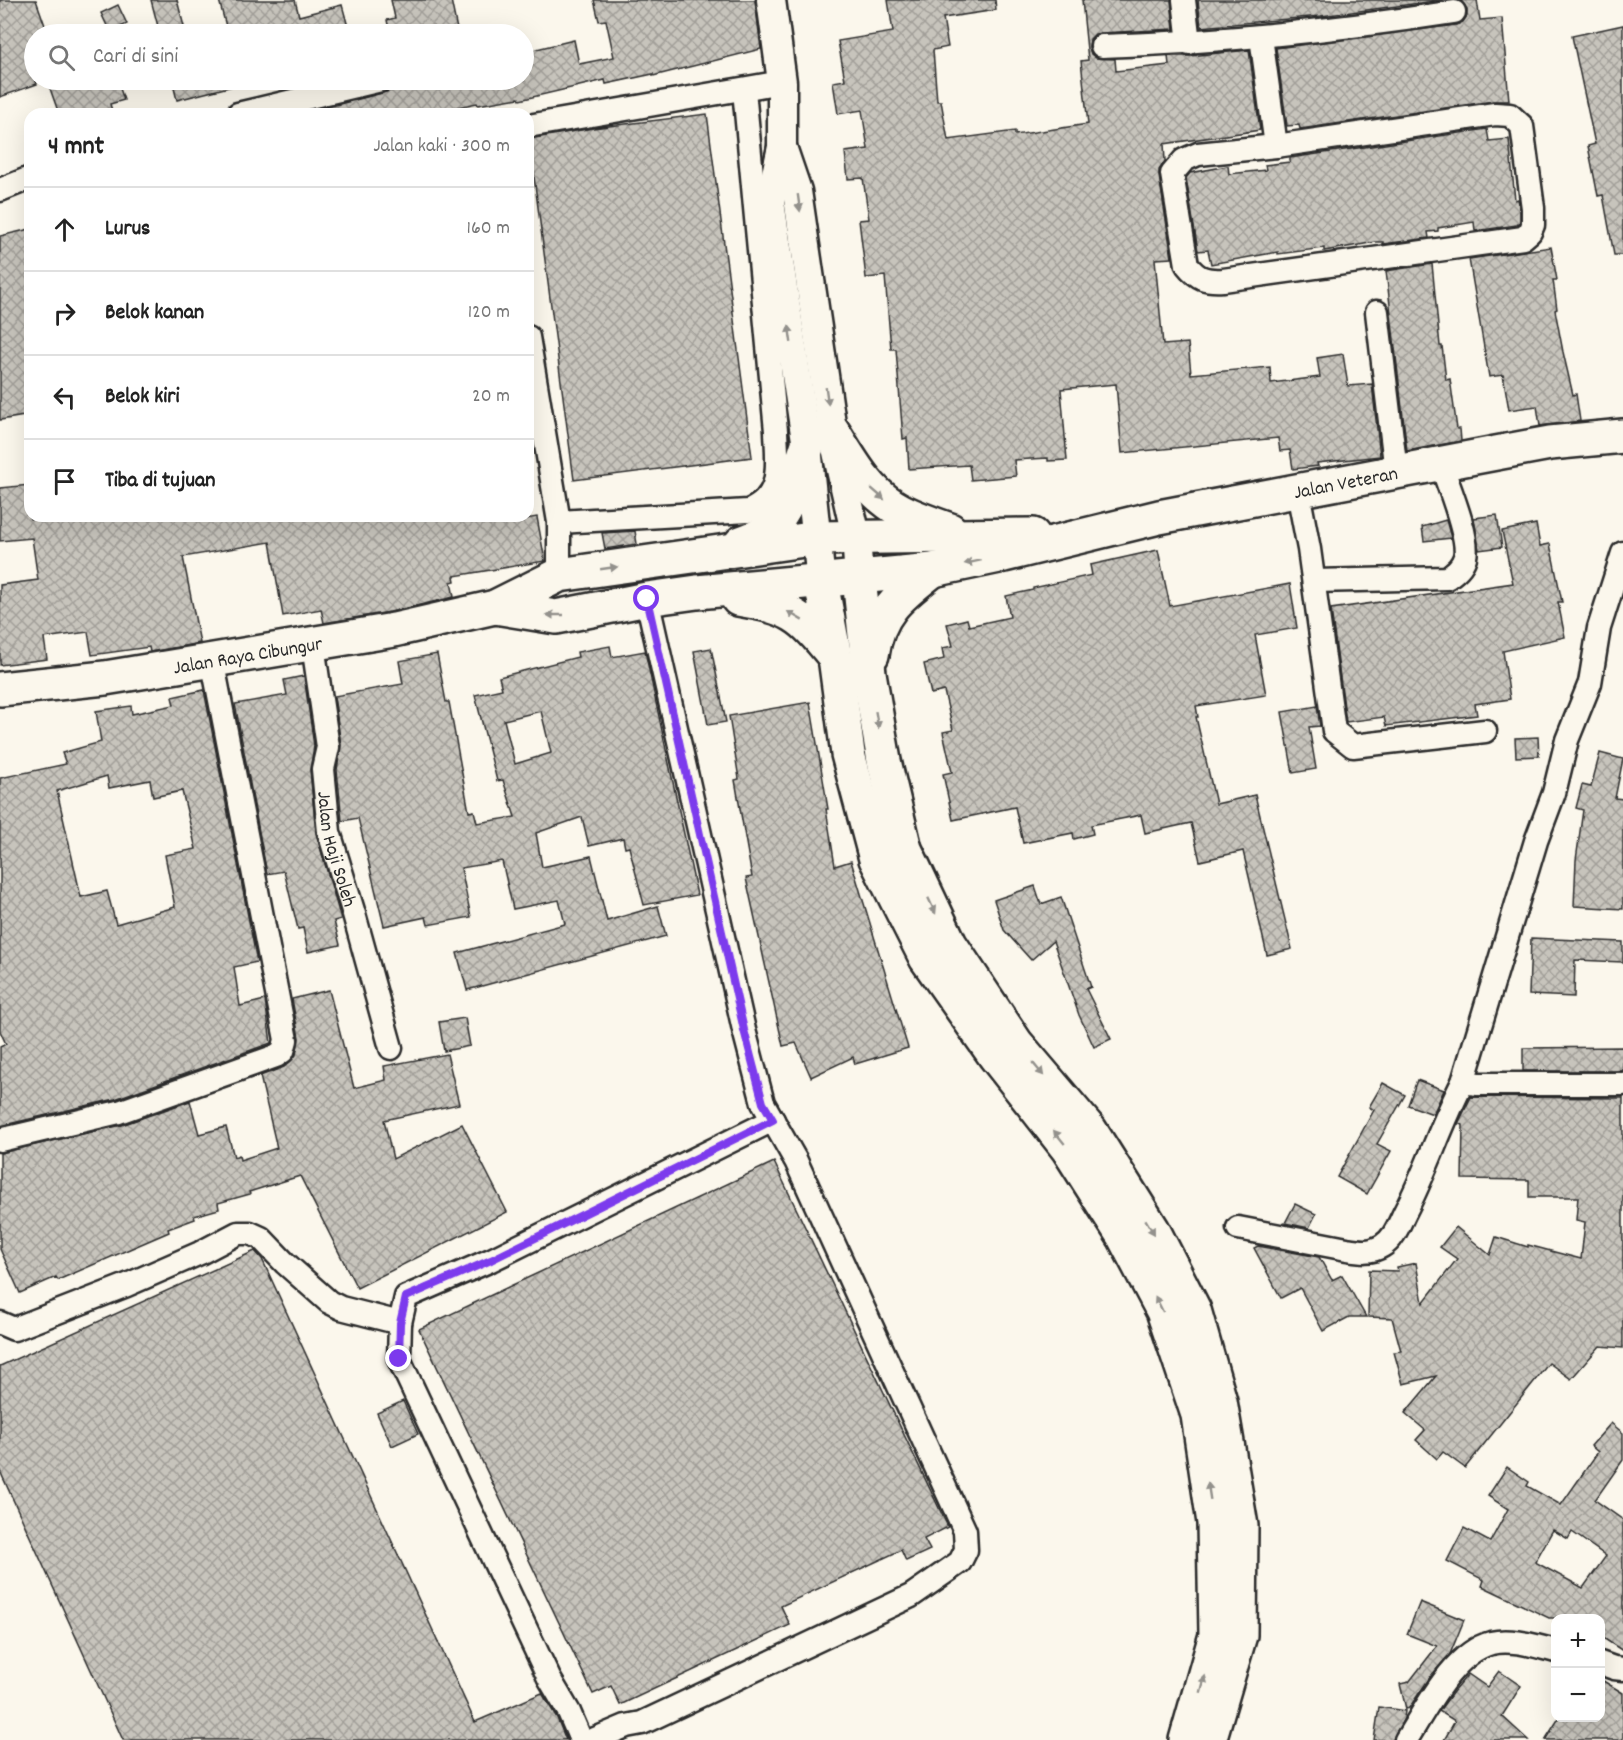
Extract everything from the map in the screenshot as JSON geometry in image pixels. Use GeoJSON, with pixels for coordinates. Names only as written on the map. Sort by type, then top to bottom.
{"type":"FeatureCollection","features":[{"type":"Feature","properties":{"kind":"highway","name":"Jalan Veteran"},"geometry":{"type":"LineString","coordinates":[[697,592],[933,570],[1159,517],[1550,443],[1623,436]]}},
{"type":"Feature","properties":{"kind":"highway"},"geometry":{"type":"LineString","coordinates":[[720,552],[762,534],[778,520],[819,439],[895,507],[962,536]]}},
{"type":"Feature","properties":{"kind":"highway","name":"Jalan Veteran"},"geometry":{"type":"LineString","coordinates":[[495,607],[559,575],[818,538],[1020,534],[1071,538]]}},
{"type":"Feature","properties":{"kind":"highway"},"geometry":{"type":"LineString","coordinates":[[869,673],[874,636],[888,611],[905,592],[933,570]]}},
{"type":"Feature","properties":{"kind":"highway"},"geometry":{"type":"LineString","coordinates":[[859,578],[869,673],[884,761],[905,849],[950,944],[1016,1042],[1090,1130],[1153,1230],[1194,1310],[1220,1401],[1241,1527],[1240,1635],[1209,1740]]}},
{"type":"Feature","properties":{"kind":"highway"},"geometry":{"type":"LineString","coordinates":[[821,582],[835,657],[848,754],[876,860],[926,958],[995,1056],[1068,1149],[1124,1237],[1163,1311],[1198,1415],[1214,1523],[1216,1635],[1186,1740]]}},
{"type":"Feature","properties":{"kind":"highway"},"geometry":{"type":"LineString","coordinates":[[495,607],[556,617],[647,599],[697,592],[767,604],[787,611],[812,629],[835,657]]}},
{"type":"Feature","properties":{"kind":"highway","name":"Jalan Raya Cibungur"},"geometry":{"type":"LineString","coordinates":[[0,689],[105,678],[212,659],[314,645],[495,607]]}},
{"type":"Feature","properties":{"kind":"main road"},"geometry":{"type":"LineString","coordinates":[[771,0],[782,95],[782,147],[797,191],[819,439],[818,538],[821,582]]}},
{"type":"Feature","properties":{"kind":"main road"},"geometry":{"type":"LineString","coordinates":[[819,439],[856,536],[859,578]]}},
{"type":"Feature","properties":{"kind":"street"},"geometry":{"type":"LineString","coordinates":[[1184,0],[1189,43]]}},
{"type":"Feature","properties":{"kind":"street"},"geometry":{"type":"LineString","coordinates":[[1102,46],[1189,43],[1261,37],[1454,12]]}},
{"type":"Feature","properties":{"kind":"street"},"geometry":{"type":"LineString","coordinates":[[1261,37],[1276,146]]}},
{"type":"Feature","properties":{"kind":"street"},"geometry":{"type":"LineString","coordinates":[[263,108],[339,90]]}},
{"type":"Feature","properties":{"kind":"street"},"geometry":{"type":"LineString","coordinates":[[534,125],[782,95]]}},
{"type":"Feature","properties":{"kind":"street"},"geometry":{"type":"LineString","coordinates":[[559,522],[748,512],[758,507],[775,487],[776,431],[745,100]]}},
{"type":"Feature","properties":{"kind":"street"},"geometry":{"type":"LineString","coordinates":[[1496,114],[1510,115],[1522,126],[1533,208],[1533,225],[1530,232],[1523,238],[1223,280],[1207,281],[1195,276],[1187,265],[1172,174],[1184,160],[1198,154],[1276,146],[1496,114]]}},
{"type":"Feature","properties":{"kind":"street"},"geometry":{"type":"LineString","coordinates":[[0,190],[24,180]]}},
{"type":"Feature","properties":{"kind":"street"},"geometry":{"type":"LineString","coordinates":[[1377,312],[1396,472]]}},
{"type":"Feature","properties":{"kind":"street"},"geometry":{"type":"LineString","coordinates":[[534,405],[537,439],[559,522],[559,575]]}},
{"type":"Feature","properties":{"kind":"street"},"geometry":{"type":"LineString","coordinates":[[1314,581],[1447,578],[1460,569],[1466,552],[1462,530],[1441,464]]}},
{"type":"Feature","properties":{"kind":"street"},"geometry":{"type":"LineString","coordinates":[[1298,492],[1307,533],[1334,731],[1353,746],[1485,731]]}},
{"type":"Feature","properties":{"kind":"street"},"geometry":{"type":"LineString","coordinates":[[1238,1228],[1364,1251],[1376,1250],[1385,1245],[1397,1230],[1421,1183],[1451,1104],[1463,1082],[1536,841],[1554,793],[1567,740],[1590,683],[1599,628],[1623,553]]}},
{"type":"Feature","properties":{"kind":"street"},"geometry":{"type":"LineString","coordinates":[[593,1740],[626,1726],[642,1723],[911,1596],[960,1562],[966,1550],[965,1531],[796,1161],[763,1103],[744,1030],[647,599]]}},
{"type":"Feature","properties":{"kind":"street","name":"Jalan Haji Soleh"},"geometry":{"type":"LineString","coordinates":[[314,645],[328,747],[323,769],[329,832],[391,1048]]}},
{"type":"Feature","properties":{"kind":"street"},"geometry":{"type":"LineString","coordinates":[[0,1140],[119,1112],[276,1056],[283,1051],[286,1040],[212,659]]}},
{"type":"Feature","properties":{"kind":"street"},"geometry":{"type":"LineString","coordinates":[[1463,1082],[1478,1084],[1623,1084]]}},
{"type":"Feature","properties":{"kind":"street"},"geometry":{"type":"LineString","coordinates":[[581,1740],[569,1712],[549,1678],[399,1359],[400,1323],[406,1297],[491,1260],[773,1120]]}},
{"type":"Feature","properties":{"kind":"street"},"geometry":{"type":"LineString","coordinates":[[0,1323],[14,1329],[127,1285],[200,1253],[238,1233],[250,1233],[261,1238],[329,1302],[341,1308],[400,1323]]}},
{"type":"Feature","properties":{"kind":"street"},"geometry":{"type":"LineString","coordinates":[[1406,1740],[1440,1687],[1471,1652],[1491,1643],[1506,1642],[1523,1643],[1551,1650]]}},
{"type":"Feature","properties":{"kind":"street"},"geometry":{"type":"LineString","coordinates":[[1605,1665],[1623,1669]]}},
{"type":"Feature","properties":{"kind":"building"},"geometry":{"type":"Polygon","coordinates":[[[0,0],[36,0],[44,24],[24,24],[24,89],[0,97],[0,0]]]}},
{"type":"Feature","properties":{"kind":"building"},"geometry":{"type":"Polygon","coordinates":[[[151,0],[177,0],[183,24],[157,24],[151,0]]]}},
{"type":"Feature","properties":{"kind":"building"},"geometry":{"type":"Polygon","coordinates":[[[219,0],[295,0],[299,16],[342,5],[347,24],[225,24],[219,0]]]}},
{"type":"Feature","properties":{"kind":"building"},"geometry":{"type":"Polygon","coordinates":[[[391,0],[451,0],[456,24],[388,24],[387,20],[395,18],[391,0]]]}},
{"type":"Feature","properties":{"kind":"building"},"geometry":{"type":"Polygon","coordinates":[[[594,0],[755,0],[761,49],[653,76],[653,74],[606,84],[605,80],[520,100],[519,98],[478,105],[477,103],[453,108],[324,108],[394,90],[534,90],[534,50],[574,40],[579,64],[614,57],[606,20],[599,21],[594,0]]]}},
{"type":"Feature","properties":{"kind":"building"},"geometry":{"type":"Polygon","coordinates":[[[888,0],[995,0],[996,10],[943,18],[948,47],[933,50],[937,101],[941,101],[948,140],[1015,131],[1015,135],[1088,124],[1081,61],[1088,60],[1082,0],[1171,0],[1174,29],[1101,33],[1095,34],[1090,39],[1091,54],[1096,58],[1115,59],[1116,71],[1169,65],[1168,56],[1249,50],[1260,130],[1164,144],[1165,161],[1159,170],[1159,176],[1172,258],[1155,259],[1163,345],[1188,343],[1191,374],[1270,367],[1271,383],[1320,377],[1317,358],[1343,354],[1348,386],[1372,384],[1380,456],[1317,463],[1318,466],[1293,469],[1290,450],[1280,451],[1278,438],[1122,453],[1116,384],[1061,389],[1067,460],[1048,461],[1048,458],[1014,460],[1016,476],[971,480],[969,465],[909,469],[907,438],[903,439],[896,349],[891,349],[885,276],[866,278],[859,220],[869,219],[863,178],[848,179],[845,152],[868,149],[862,110],[838,114],[833,82],[845,80],[838,41],[893,32],[888,0]]]}},
{"type":"Feature","properties":{"kind":"building"},"geometry":{"type":"Polygon","coordinates":[[[1198,0],[1443,0],[1321,16],[1201,27],[1198,0]]]}},
{"type":"Feature","properties":{"kind":"building"},"geometry":{"type":"Polygon","coordinates":[[[1460,0],[1477,0],[1480,20],[1502,18],[1509,101],[1493,101],[1300,129],[1299,125],[1287,126],[1276,48],[1456,25],[1463,22],[1467,16],[1467,9],[1460,0]]]}},
{"type":"Feature","properties":{"kind":"building"},"geometry":{"type":"Polygon","coordinates":[[[118,5],[127,24],[106,24],[101,13],[118,5]]]}},
{"type":"Feature","properties":{"kind":"building"},"geometry":{"type":"Polygon","coordinates":[[[1623,25],[1623,255],[1614,255],[1603,195],[1598,196],[1588,146],[1595,144],[1572,36],[1623,25]]]}},
{"type":"Feature","properties":{"kind":"building"},"geometry":{"type":"Polygon","coordinates":[[[51,90],[120,90],[124,100],[110,104],[111,108],[57,108],[51,90]]]}},
{"type":"Feature","properties":{"kind":"building"},"geometry":{"type":"Polygon","coordinates":[[[174,90],[217,90],[177,100],[174,90]]]}},
{"type":"Feature","properties":{"kind":"building"},"geometry":{"type":"Polygon","coordinates":[[[707,114],[752,457],[574,480],[534,177],[534,138],[593,128],[707,114]]]}},
{"type":"Feature","properties":{"kind":"building"},"geometry":{"type":"Polygon","coordinates":[[[1487,129],[1489,141],[1509,139],[1515,200],[1518,199],[1520,209],[1520,222],[1517,225],[1475,231],[1474,222],[1438,228],[1438,231],[1428,232],[1429,238],[1383,244],[1383,242],[1376,242],[1324,251],[1324,248],[1278,254],[1278,252],[1211,264],[1208,250],[1198,251],[1186,178],[1190,173],[1228,166],[1229,174],[1266,170],[1265,165],[1290,162],[1290,158],[1487,129]]]}},
{"type":"Feature","properties":{"kind":"building"},"geometry":{"type":"Polygon","coordinates":[[[24,230],[24,416],[0,420],[0,236],[24,230]]]}},
{"type":"Feature","properties":{"kind":"building"},"geometry":{"type":"Polygon","coordinates":[[[1551,247],[1557,280],[1553,280],[1557,309],[1555,310],[1573,395],[1576,394],[1580,421],[1540,426],[1537,406],[1509,410],[1503,375],[1489,377],[1469,259],[1551,247]]]}},
{"type":"Feature","properties":{"kind":"building"},"geometry":{"type":"Polygon","coordinates":[[[1432,264],[1440,346],[1442,346],[1446,380],[1450,379],[1457,429],[1460,429],[1461,441],[1407,451],[1386,271],[1432,264]]]}},
{"type":"Feature","properties":{"kind":"building"},"geometry":{"type":"Polygon","coordinates":[[[24,486],[24,522],[534,522],[534,518],[537,517],[545,561],[454,576],[455,581],[451,582],[454,597],[390,612],[324,623],[321,609],[283,616],[270,542],[183,557],[200,643],[150,652],[149,647],[92,655],[88,632],[44,638],[47,659],[0,665],[0,585],[38,580],[32,538],[0,541],[0,488],[24,486]]]}},
{"type":"Feature","properties":{"kind":"building"},"geometry":{"type":"Polygon","coordinates":[[[1497,515],[1502,547],[1479,550],[1474,518],[1497,515]]]}},
{"type":"Feature","properties":{"kind":"building"},"geometry":{"type":"Polygon","coordinates":[[[1446,520],[1451,538],[1424,541],[1422,527],[1446,520]]]}},
{"type":"Feature","properties":{"kind":"building"},"geometry":{"type":"Polygon","coordinates":[[[1536,524],[1540,546],[1550,544],[1562,602],[1558,602],[1565,637],[1503,651],[1510,699],[1475,704],[1477,715],[1386,726],[1384,717],[1346,722],[1331,609],[1513,583],[1502,531],[1536,524]]]}},
{"type":"Feature","properties":{"kind":"building"},"geometry":{"type":"Polygon","coordinates":[[[635,531],[637,544],[605,549],[602,533],[635,531]]]}},
{"type":"Feature","properties":{"kind":"building"},"geometry":{"type":"Polygon","coordinates":[[[1158,550],[1170,606],[1290,584],[1297,628],[1255,635],[1266,695],[1196,706],[1198,717],[1196,717],[1216,804],[1255,795],[1292,949],[1267,955],[1243,851],[1200,861],[1191,823],[1145,833],[1141,815],[1091,825],[1093,834],[1074,839],[1073,833],[1023,843],[1015,807],[953,820],[943,774],[952,772],[943,732],[953,730],[944,691],[931,694],[924,664],[944,659],[942,648],[953,646],[947,624],[967,619],[969,626],[1010,617],[1006,596],[1092,575],[1090,565],[1158,550]]]}},
{"type":"Feature","properties":{"kind":"building"},"geometry":{"type":"Polygon","coordinates":[[[610,646],[612,657],[645,651],[697,895],[644,905],[629,847],[625,848],[623,838],[589,846],[582,817],[536,833],[542,867],[591,856],[607,921],[658,906],[666,936],[467,990],[457,953],[565,924],[559,900],[513,909],[502,861],[461,868],[471,917],[428,925],[426,917],[384,926],[358,818],[342,821],[337,770],[341,745],[334,696],[403,684],[399,661],[437,654],[446,702],[449,702],[469,812],[474,811],[477,823],[515,817],[503,780],[497,781],[475,695],[502,689],[499,677],[578,657],[577,652],[610,646]],[[541,711],[504,720],[515,764],[551,753],[541,711]]]}},
{"type":"Feature","properties":{"kind":"building"},"geometry":{"type":"Polygon","coordinates":[[[711,648],[726,722],[708,725],[694,651],[711,648]]]}},
{"type":"Feature","properties":{"kind":"building"},"geometry":{"type":"Polygon","coordinates":[[[304,676],[314,746],[310,770],[316,833],[341,919],[334,921],[340,945],[308,952],[303,928],[298,929],[284,871],[267,874],[235,704],[287,695],[284,680],[304,676]]]}},
{"type":"Feature","properties":{"kind":"building"},"geometry":{"type":"Polygon","coordinates":[[[204,690],[257,962],[234,967],[240,1006],[265,1000],[271,1043],[115,1099],[0,1126],[0,1047],[6,1044],[0,1031],[0,778],[66,764],[62,753],[101,742],[96,711],[131,706],[132,714],[174,705],[172,697],[204,690]],[[107,776],[57,791],[81,897],[107,891],[116,924],[175,907],[165,855],[196,849],[182,791],[153,797],[150,780],[109,788],[107,776]]]}},
{"type":"Feature","properties":{"kind":"building"},"geometry":{"type":"Polygon","coordinates":[[[810,702],[835,866],[851,861],[908,1048],[855,1064],[853,1057],[811,1077],[796,1043],[783,1046],[746,878],[752,877],[735,780],[739,779],[729,716],[810,702]]]}},
{"type":"Feature","properties":{"kind":"building"},"geometry":{"type":"Polygon","coordinates":[[[1317,706],[1320,726],[1309,727],[1316,769],[1293,773],[1282,712],[1317,706]]]}},
{"type":"Feature","properties":{"kind":"building"},"geometry":{"type":"Polygon","coordinates":[[[1538,737],[1539,756],[1516,757],[1515,738],[1538,737]]]}},
{"type":"Feature","properties":{"kind":"building"},"geometry":{"type":"Polygon","coordinates":[[[1600,753],[1623,759],[1615,798],[1623,799],[1623,909],[1574,906],[1576,860],[1583,810],[1576,808],[1582,785],[1591,787],[1600,753]]]}},
{"type":"Feature","properties":{"kind":"building"},"geometry":{"type":"Polygon","coordinates":[[[1035,886],[1041,904],[1061,897],[1091,987],[1086,989],[1111,1039],[1094,1047],[1079,1015],[1053,941],[1031,960],[1004,930],[994,900],[1035,886]]]}},
{"type":"Feature","properties":{"kind":"building"},"geometry":{"type":"Polygon","coordinates":[[[1531,938],[1623,942],[1623,962],[1575,960],[1574,997],[1529,995],[1531,938]]]}},
{"type":"Feature","properties":{"kind":"building"},"geometry":{"type":"Polygon","coordinates":[[[329,990],[354,1088],[386,1080],[384,1066],[447,1054],[459,1104],[384,1120],[393,1159],[462,1124],[507,1212],[357,1288],[300,1176],[218,1203],[219,1209],[194,1216],[195,1219],[168,1229],[169,1232],[58,1280],[56,1277],[20,1293],[0,1249],[0,1153],[122,1125],[190,1101],[199,1134],[226,1127],[234,1157],[239,1155],[240,1160],[277,1148],[260,1076],[284,1067],[296,1055],[299,1038],[292,999],[329,990]]]}},
{"type":"Feature","properties":{"kind":"building"},"geometry":{"type":"Polygon","coordinates":[[[465,1018],[470,1046],[444,1051],[439,1022],[465,1018]]]}},
{"type":"Feature","properties":{"kind":"building"},"geometry":{"type":"Polygon","coordinates":[[[1623,1047],[1623,1071],[1523,1071],[1523,1048],[1623,1047]]]}},
{"type":"Feature","properties":{"kind":"building"},"geometry":{"type":"Polygon","coordinates":[[[1417,1080],[1444,1090],[1433,1114],[1408,1105],[1417,1080]]]}},
{"type":"Feature","properties":{"kind":"building"},"geometry":{"type":"Polygon","coordinates":[[[1383,1083],[1405,1095],[1377,1144],[1391,1151],[1367,1194],[1337,1177],[1374,1110],[1369,1107],[1383,1083]]]}},
{"type":"Feature","properties":{"kind":"building"},"geometry":{"type":"Polygon","coordinates":[[[1471,1097],[1623,1098],[1623,1348],[1600,1346],[1571,1379],[1549,1363],[1465,1468],[1443,1452],[1437,1459],[1416,1440],[1425,1430],[1405,1413],[1436,1376],[1403,1384],[1394,1352],[1401,1351],[1392,1318],[1368,1317],[1369,1270],[1398,1271],[1397,1267],[1416,1263],[1423,1303],[1457,1259],[1440,1247],[1456,1227],[1490,1255],[1496,1237],[1581,1259],[1585,1222],[1576,1220],[1578,1197],[1529,1197],[1529,1180],[1462,1179],[1463,1125],[1458,1124],[1471,1097]]]}},
{"type":"Feature","properties":{"kind":"building"},"geometry":{"type":"Polygon","coordinates":[[[774,1162],[948,1527],[924,1539],[930,1550],[906,1561],[901,1550],[781,1606],[790,1625],[620,1705],[611,1686],[593,1694],[419,1329],[774,1162]]]}},
{"type":"Feature","properties":{"kind":"building"},"geometry":{"type":"Polygon","coordinates":[[[1295,1204],[1316,1214],[1309,1228],[1285,1223],[1295,1204]]]}},
{"type":"Feature","properties":{"kind":"building"},"geometry":{"type":"Polygon","coordinates":[[[1258,1246],[1319,1257],[1332,1280],[1342,1275],[1366,1317],[1349,1317],[1323,1331],[1300,1288],[1281,1298],[1254,1248],[1258,1246]]]}},
{"type":"Feature","properties":{"kind":"building"},"geometry":{"type":"Polygon","coordinates":[[[255,1251],[262,1259],[475,1722],[542,1693],[557,1718],[566,1740],[123,1740],[0,1471],[0,1366],[255,1251]]]}},
{"type":"Feature","properties":{"kind":"building"},"geometry":{"type":"Polygon","coordinates":[[[403,1401],[418,1434],[392,1446],[377,1413],[403,1401]]]}},
{"type":"Feature","properties":{"kind":"building"},"geometry":{"type":"Polygon","coordinates":[[[1611,1423],[1623,1433],[1623,1460],[1595,1500],[1623,1520],[1623,1651],[1605,1639],[1605,1614],[1551,1614],[1549,1618],[1482,1586],[1484,1580],[1447,1561],[1464,1528],[1490,1542],[1508,1509],[1488,1496],[1507,1467],[1529,1482],[1527,1486],[1561,1505],[1598,1452],[1591,1446],[1611,1423]],[[1553,1530],[1535,1562],[1583,1588],[1606,1556],[1572,1532],[1568,1539],[1553,1530]]]}},
{"type":"Feature","properties":{"kind":"building"},"geometry":{"type":"Polygon","coordinates":[[[1420,1602],[1464,1620],[1450,1654],[1406,1709],[1400,1684],[1409,1682],[1437,1646],[1407,1634],[1420,1602]]]}},
{"type":"Feature","properties":{"kind":"building"},"geometry":{"type":"Polygon","coordinates":[[[1499,1671],[1521,1686],[1502,1716],[1528,1740],[1444,1740],[1455,1721],[1439,1711],[1453,1692],[1468,1674],[1487,1687],[1499,1671]]]}},
{"type":"Feature","properties":{"kind":"building"},"geometry":{"type":"Polygon","coordinates":[[[1605,1682],[1623,1693],[1623,1740],[1545,1740],[1556,1722],[1605,1722],[1605,1682]]]}},
{"type":"Feature","properties":{"kind":"building"},"geometry":{"type":"Polygon","coordinates":[[[1379,1707],[1405,1711],[1393,1740],[1374,1740],[1379,1707]]]}},
{"type":"Feature","properties":{"kind":"route"},"geometry":{"type":"LineString","coordinates":[[399,1359],[400,1323],[406,1297],[491,1260],[773,1120],[763,1103],[744,1030],[647,599]]}}]}
